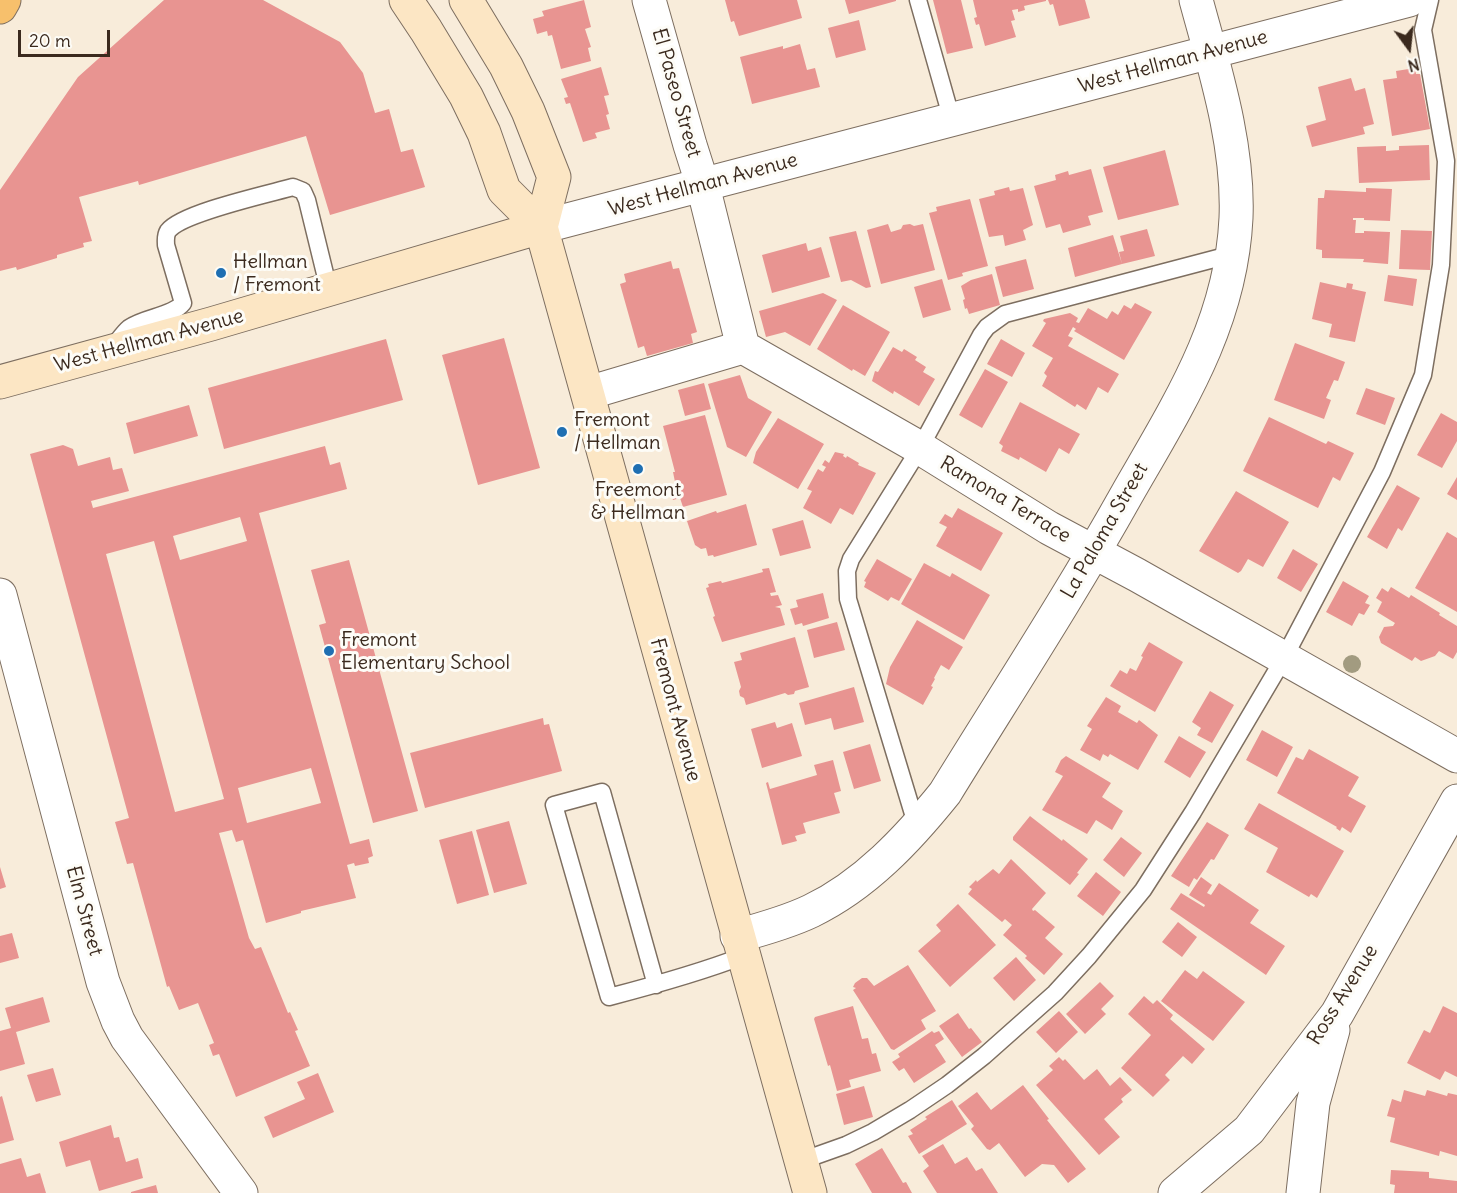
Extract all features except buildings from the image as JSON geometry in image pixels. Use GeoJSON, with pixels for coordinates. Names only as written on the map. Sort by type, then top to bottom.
{"type":"FeatureCollection","features":[{"type":"Feature","properties":{"kind":"highway"},"geometry":{"type":"LineString","coordinates":[[0,7],[4,0]]}},
{"type":"Feature","properties":{"kind":"main road","name":"Fremont Avenue"},"geometry":{"type":"LineString","coordinates":[[406,0],[466,96],[484,133],[504,190],[541,228],[810,1193]]}},
{"type":"Feature","properties":{"kind":"main road"},"geometry":{"type":"LineString","coordinates":[[466,0],[506,66],[528,111],[554,177],[541,228]]}},
{"type":"Feature","properties":{"kind":"main road","name":"West Hellman Avenue"},"geometry":{"type":"LineString","coordinates":[[0,382],[541,228]]}},
{"type":"Feature","properties":{"kind":"street","name":"El Paseo Street"},"geometry":{"type":"LineString","coordinates":[[649,0],[704,186]]}},
{"type":"Feature","properties":{"kind":"street","name":"La Paloma Street"},"geometry":{"type":"LineString","coordinates":[[740,946],[840,895],[918,827],[945,793],[1094,552],[1185,393],[1216,323],[1233,254],[1236,218],[1234,160],[1211,53],[1196,0]]}},
{"type":"Feature","properties":{"kind":"street","name":"West Hellman Avenue"},"geometry":{"type":"LineString","coordinates":[[541,228],[1409,0]]}},
{"type":"Feature","properties":{"kind":"street"},"geometry":{"type":"LineString","coordinates":[[588,393],[744,346],[704,186]]}},
{"type":"Feature","properties":{"kind":"street","name":"Ramona Terrace"},"geometry":{"type":"LineString","coordinates":[[744,346],[920,448],[1050,528],[1457,756]]}},
{"type":"Feature","properties":{"kind":"street","name":"Elm Street"},"geometry":{"type":"LineString","coordinates":[[0,595],[103,982],[118,1021],[140,1057],[241,1193]]}},
{"type":"Feature","properties":{"kind":"street","name":"Ross Avenue"},"geometry":{"type":"LineString","coordinates":[[1175,1193],[1249,1130],[1337,1014],[1457,801]]}},
{"type":"Feature","properties":{"kind":"street"},"geometry":{"type":"LineString","coordinates":[[1303,1193],[1313,1103],[1337,1014]]}},
{"type":"Feature","properties":{"kind":"lane"},"geometry":{"type":"LineString","coordinates":[[918,0],[952,120]]}},
{"type":"Feature","properties":{"kind":"lane"},"geometry":{"type":"LineString","coordinates":[[801,1161],[846,1145],[910,1110],[984,1056],[1055,993],[1089,956],[1143,890],[1193,812],[1284,658],[1382,472],[1423,375],[1441,265],[1446,161],[1423,30],[1430,0]]}},
{"type":"Feature","properties":{"kind":"lane"},"geometry":{"type":"LineString","coordinates":[[109,352],[129,328],[179,308],[183,303],[166,245],[165,236],[169,230],[189,217],[293,187],[303,191],[307,200],[329,290]]}},
{"type":"Feature","properties":{"kind":"lane"},"geometry":{"type":"LineString","coordinates":[[918,827],[848,599],[847,571],[851,559],[920,448],[981,335],[995,320],[1005,314],[1233,254]]}},
{"type":"Feature","properties":{"kind":"lane"},"geometry":{"type":"LineString","coordinates":[[656,985],[602,792],[554,805],[609,997],[656,985],[696,974],[740,946]]}},
{"type":"Feature","properties":{"kind":"place","name":"Hellman / Fremont"},"geometry":{"type":"Point","coordinates":[221,273]}},
{"type":"Feature","properties":{"kind":"place","name":"Fremont / Hellman"},"geometry":{"type":"Point","coordinates":[562,432]}},
{"type":"Feature","properties":{"kind":"place","name":"Freemont & Hellman"},"geometry":{"type":"Point","coordinates":[638,469]}},
{"type":"Feature","properties":{"kind":"place","name":"Fremont Elementary School"},"geometry":{"type":"Point","coordinates":[329,651]}}]}
